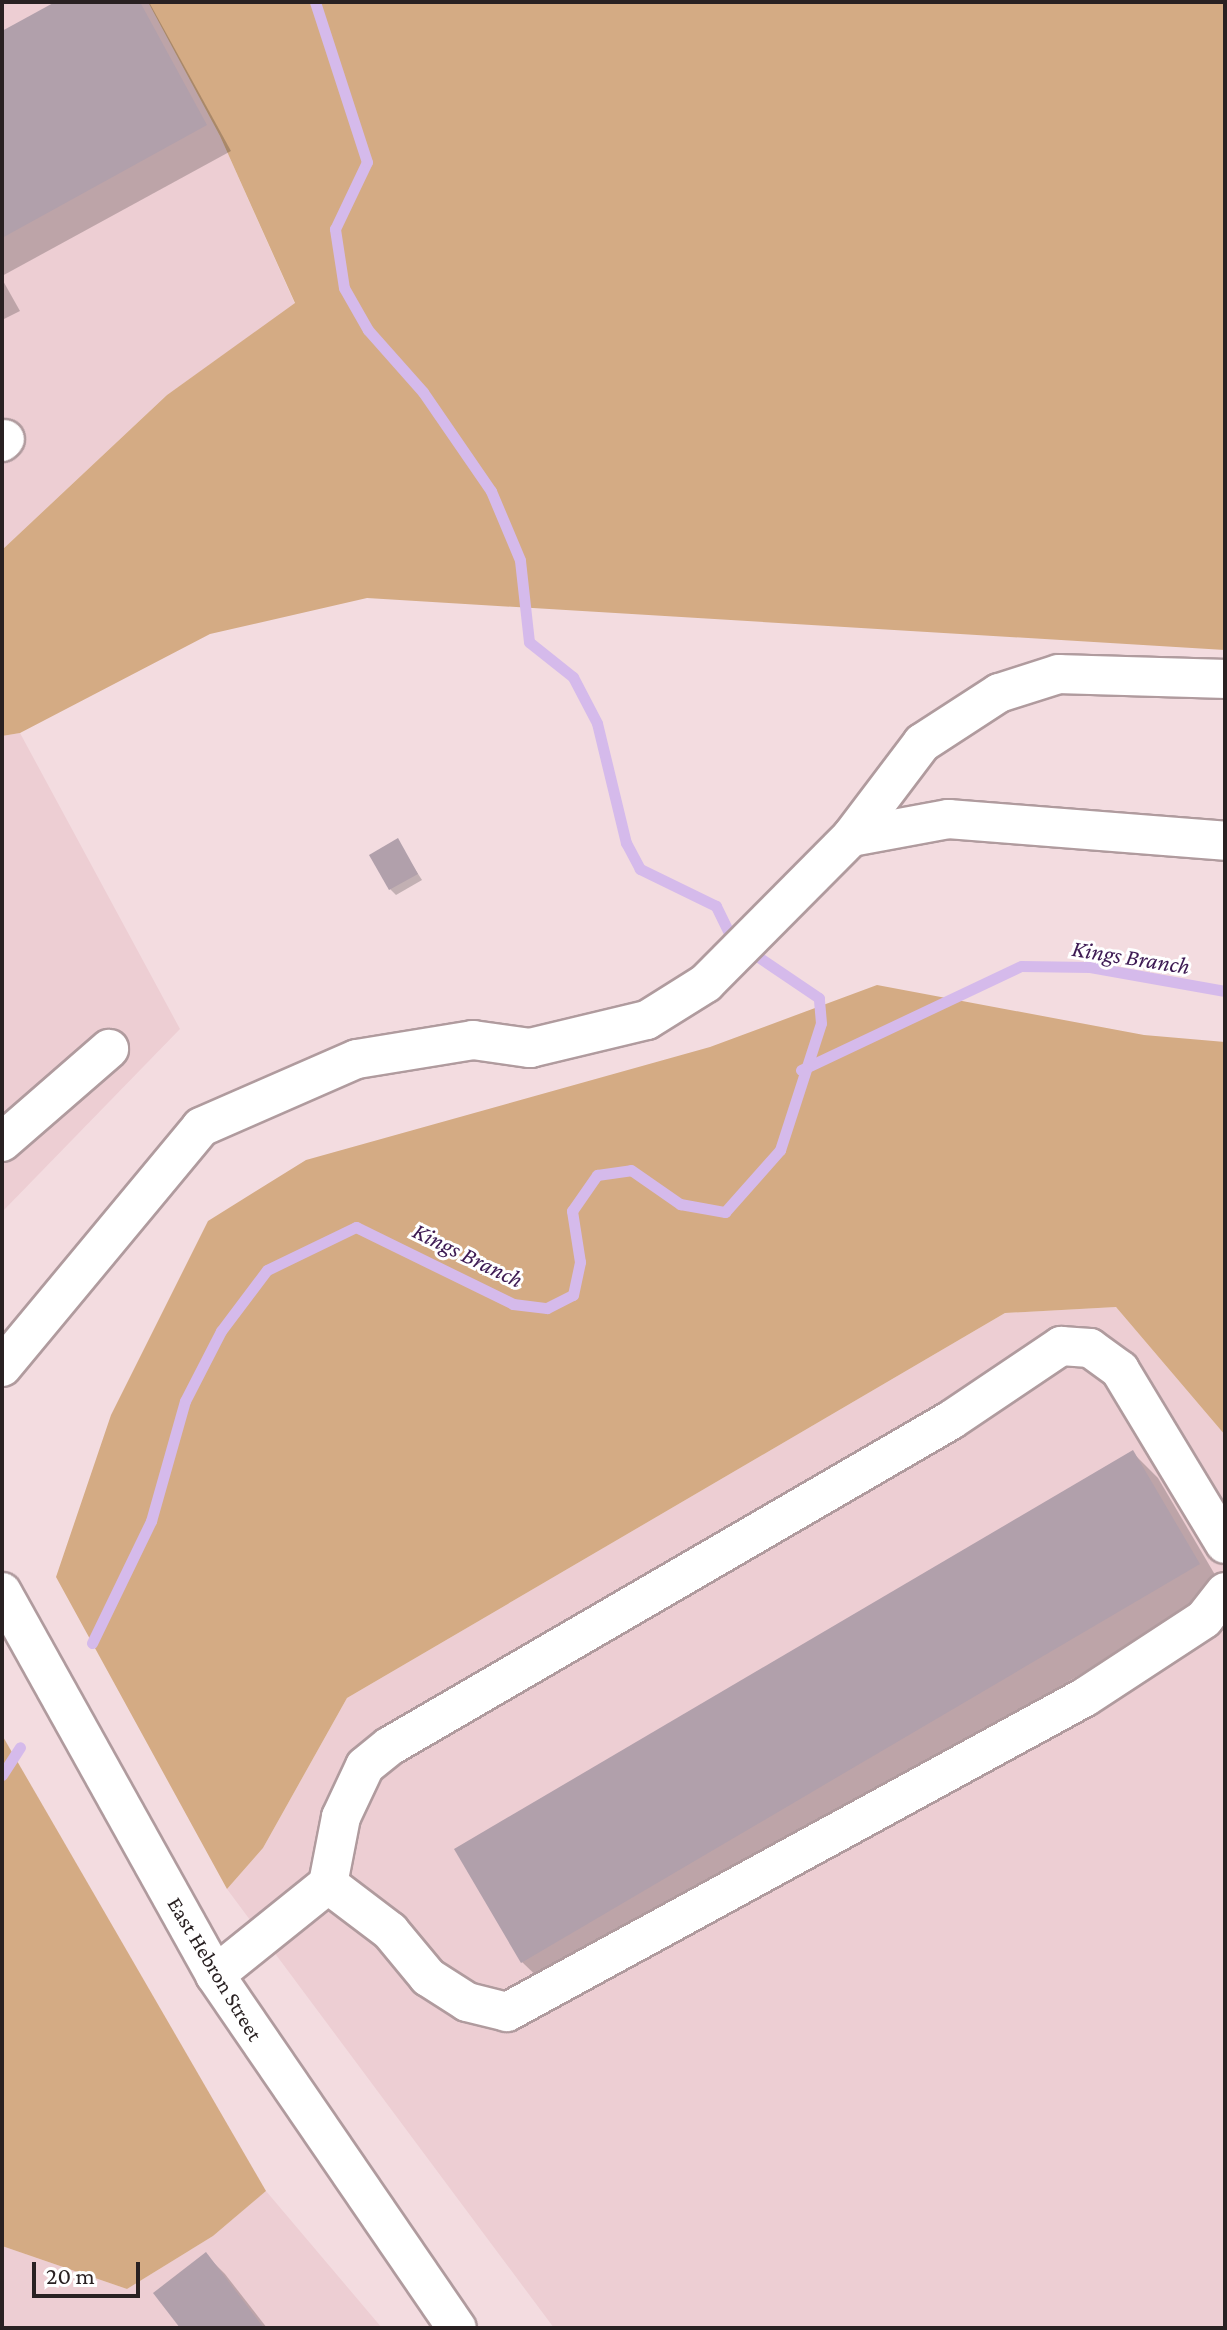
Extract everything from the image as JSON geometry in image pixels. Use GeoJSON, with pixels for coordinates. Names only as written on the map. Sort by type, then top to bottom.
{"type":"FeatureCollection","features":[{"type":"Feature","properties":{"kind":"street"},"geometry":{"type":"LineString","coordinates":[[2,1367],[201,1127],[357,1059],[473,1040],[530,1048],[634,1024],[706,983],[757,927],[851,837],[922,743],[999,693],[1059,674],[1225,679]]}},
{"type":"Feature","properties":{"kind":"street"},"geometry":{"type":"LineString","coordinates":[[851,837],[948,819],[1225,841]]}},
{"type":"Feature","properties":{"kind":"street"},"geometry":{"type":"LineString","coordinates":[[2,1142],[109,1049]]}},
{"type":"Feature","properties":{"kind":"street"},"geometry":{"type":"LineString","coordinates":[[215,1975],[328,1884],[341,1817],[365,1766],[390,1746],[951,1420],[1061,1346],[1090,1348],[1120,1370],[1225,1544]]}},
{"type":"Feature","properties":{"kind":"street","name":"East Hebron Street"},"geometry":{"type":"LineString","coordinates":[[2,1592],[215,1975],[457,2328]]}},
{"type":"Feature","properties":{"kind":"street"},"geometry":{"type":"LineString","coordinates":[[328,1884],[390,1931],[428,1977],[467,2002],[507,2012],[1085,1697],[1204,1619],[1225,1592]]}},
{"type":"Feature","properties":{"kind":"shaded area"},"geometry":{"type":"Polygon","coordinates":[[[2,2],[148,2],[220,136],[295,304],[167,395],[2,550],[2,2]]]}},
{"type":"Feature","properties":{"kind":"shaded area"},"geometry":{"type":"Polygon","coordinates":[[[148,2],[1225,2],[1225,650],[367,598],[210,634],[20,733],[2,736],[2,550],[167,395],[295,303],[220,136],[148,2]]]}},
{"type":"Feature","properties":{"kind":"shaded area"},"geometry":{"type":"Polygon","coordinates":[[[20,733],[180,1029],[2,1212],[2,736],[20,733]]]}},
{"type":"Feature","properties":{"kind":"shaded area"},"geometry":{"type":"Polygon","coordinates":[[[877,985],[1144,1035],[1225,1042],[1225,1435],[1116,1307],[1005,1313],[347,1698],[263,1848],[227,1889],[56,1577],[111,1415],[208,1221],[306,1160],[710,1047],[877,985]]]}},
{"type":"Feature","properties":{"kind":"shaded area"},"geometry":{"type":"Polygon","coordinates":[[[1116,1307],[1225,1435],[1225,2328],[554,2328],[227,1889],[263,1848],[347,1698],[1005,1313],[1116,1307]]]}},
{"type":"Feature","properties":{"kind":"shaded area"},"geometry":{"type":"Polygon","coordinates":[[[2,1735],[266,2191],[213,2236],[127,2289],[2,2246],[2,1735]]]}},
{"type":"Feature","properties":{"kind":"shaded area"},"geometry":{"type":"Polygon","coordinates":[[[266,2191],[382,2328],[2,2328],[2,2246],[127,2289],[213,2236],[266,2191]]]}},
{"type":"Feature","properties":{"kind":"building"},"geometry":{"type":"Polygon","coordinates":[[[55,2],[140,2],[207,125],[2,238],[2,31],[55,2]]]}},
{"type":"Feature","properties":{"kind":"building"},"geometry":{"type":"Polygon","coordinates":[[[398,838],[418,874],[389,890],[369,855],[398,838]]]}},
{"type":"Feature","properties":{"kind":"building"},"geometry":{"type":"Polygon","coordinates":[[[1133,1450],[1200,1564],[521,1963],[454,1849],[1133,1450]]]}},
{"type":"Feature","properties":{"kind":"building"},"geometry":{"type":"Polygon","coordinates":[[[206,2252],[264,2328],[180,2328],[153,2293],[206,2252]]]}},
{"type":"Feature","properties":{"kind":"waterway"},"geometry":{"type":"LineString","coordinates":[[92,1643],[151,1521],[185,1401],[221,1331],[267,1270],[356,1227],[513,1304],[547,1308],[573,1295],[580,1262],[572,1211],[597,1175],[631,1170],[680,1204],[725,1212],[780,1150],[821,1023],[819,998],[732,939],[716,906],[640,869],[626,843],[597,723],[573,677],[529,642],[520,560],[491,491],[423,392],[368,330],[344,288],[335,229],[367,162],[315,2]]}},
{"type":"Feature","properties":{"kind":"waterway","name":"Kings Branch"},"geometry":{"type":"LineString","coordinates":[[801,1070],[1021,966],[1090,967],[1225,991]]}},
{"type":"Feature","properties":{"kind":"waterway","name":"Kings Branch"},"geometry":{"type":"LineString","coordinates":[[2,1775],[20,1747]]}}]}
